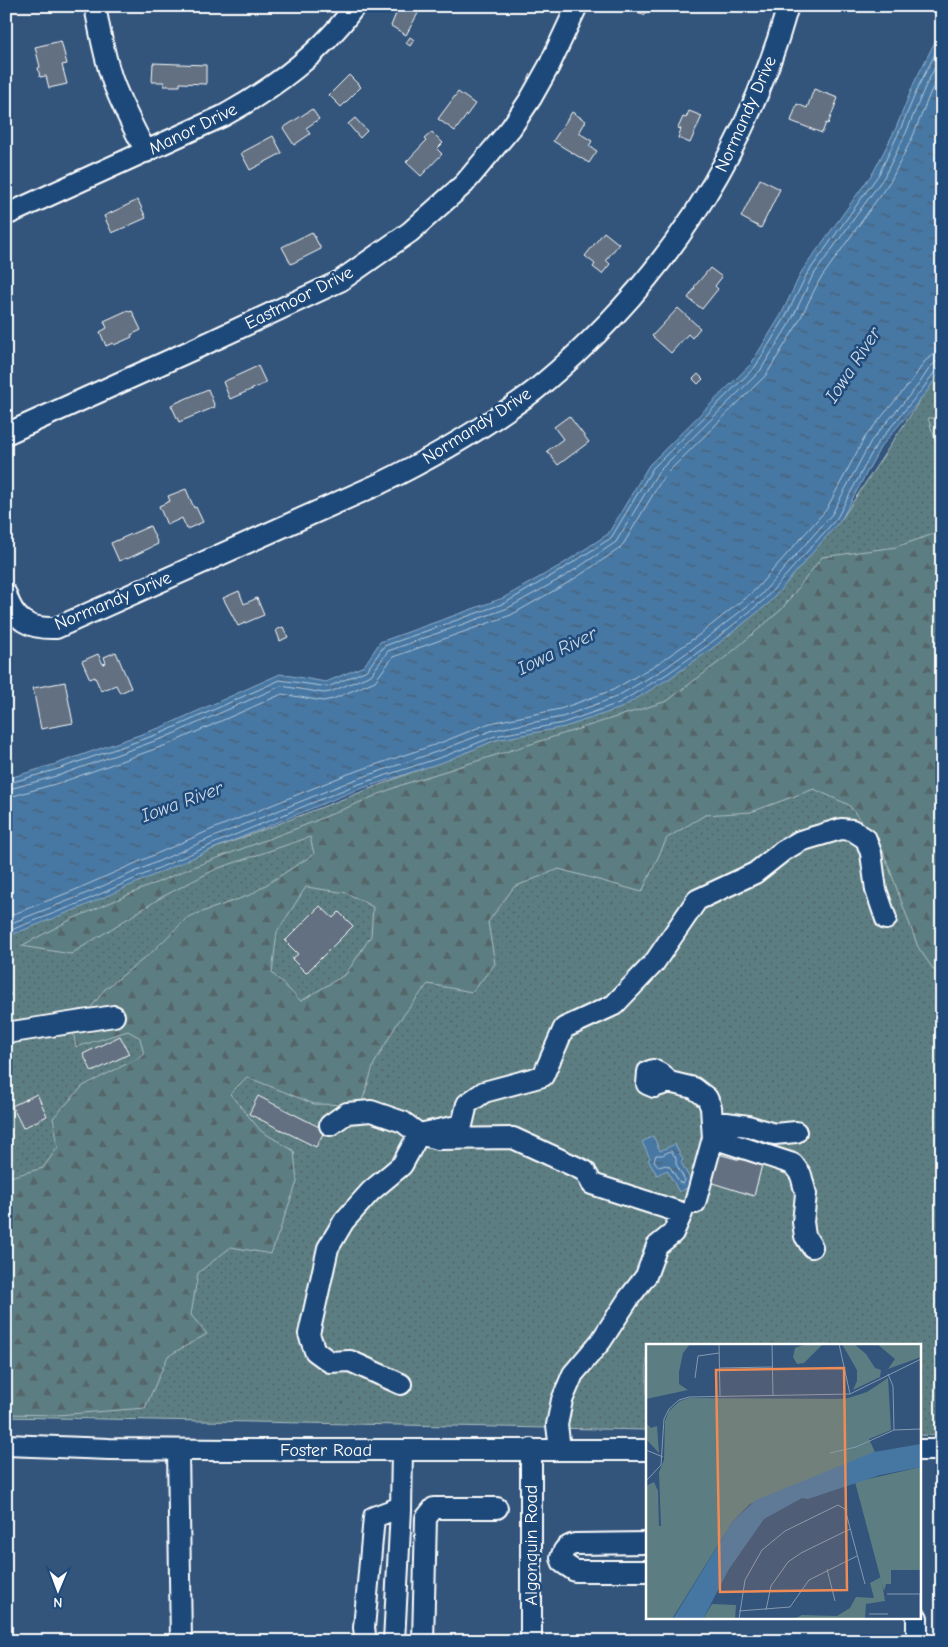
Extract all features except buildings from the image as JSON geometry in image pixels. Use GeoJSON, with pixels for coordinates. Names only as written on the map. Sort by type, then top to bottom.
{"type":"FeatureCollection","features":[{"type":"Feature","properties":{"kind":"street"},"geometry":{"type":"LineString","coordinates":[[95,6],[102,43],[113,81],[128,117],[146,152]]}},
{"type":"Feature","properties":{"kind":"street","name":"Manor Drive"},"geometry":{"type":"LineString","coordinates":[[6,215],[146,152],[247,103],[282,80],[315,52],[336,31],[354,6]]}},
{"type":"Feature","properties":{"kind":"street","name":"Eastmoor Drive"},"geometry":{"type":"LineString","coordinates":[[6,434],[340,281],[410,232],[464,184],[511,128],[549,66],[577,6]]}},
{"type":"Feature","properties":{"kind":"street","name":"Normandy Drive"},"geometry":{"type":"LineString","coordinates":[[6,594],[13,610],[21,620],[30,626],[40,629],[56,628],[410,469],[459,442],[539,386],[628,302],[695,214],[720,173],[762,86],[788,6]]}},
{"type":"Feature","properties":{"kind":"street"},"geometry":{"type":"LineString","coordinates":[[401,1384],[350,1361],[330,1362],[315,1351],[309,1334],[328,1248],[344,1221],[371,1191],[402,1165],[419,1134],[462,1125],[467,1104],[484,1092],[543,1076],[564,1028],[614,1005],[654,963],[697,900],[755,873],[783,851],[800,841],[841,829],[852,830],[866,839],[872,853],[876,890],[886,919]]}},
{"type":"Feature","properties":{"kind":"street"},"geometry":{"type":"LineString","coordinates":[[6,1033],[114,1016]]}},
{"type":"Feature","properties":{"kind":"street"},"geometry":{"type":"LineString","coordinates":[[669,1082],[694,1088],[707,1098],[711,1107],[712,1130],[695,1203]]}},
{"type":"Feature","properties":{"kind":"street"},"geometry":{"type":"LineString","coordinates":[[330,1125],[347,1114],[371,1110],[403,1122],[419,1134],[438,1139],[513,1138],[585,1171],[592,1184],[682,1213],[673,1234],[657,1246],[646,1276],[601,1341],[573,1374],[562,1400],[558,1425],[560,1449]]}},
{"type":"Feature","properties":{"kind":"street"},"geometry":{"type":"LineString","coordinates":[[712,1130],[748,1126],[774,1134],[796,1132]]}},
{"type":"Feature","properties":{"kind":"street"},"geometry":{"type":"LineString","coordinates":[[712,1130],[793,1164],[801,1175],[806,1194],[805,1236],[812,1248]]}},
{"type":"Feature","properties":{"kind":"street","name":"Foster Road"},"geometry":{"type":"LineString","coordinates":[[6,1445],[178,1450],[646,1450]]}},
{"type":"Feature","properties":{"kind":"street","name":"Algonquin Road"},"geometry":{"type":"LineString","coordinates":[[531,1449],[531,1641]]}},
{"type":"Feature","properties":{"kind":"street"},"geometry":{"type":"LineString","coordinates":[[178,1450],[181,1641]]}},
{"type":"Feature","properties":{"kind":"street"},"geometry":{"type":"LineString","coordinates":[[394,1641],[402,1450]]}},
{"type":"Feature","properties":{"kind":"street"},"geometry":{"type":"LineString","coordinates":[[920,1450],[942,1450]]}},
{"type":"Feature","properties":{"kind":"street"},"geometry":{"type":"LineString","coordinates":[[366,1641],[364,1628],[374,1517],[401,1507]]}},
{"type":"Feature","properties":{"kind":"street"},"geometry":{"type":"LineString","coordinates":[[423,1641],[426,1518],[434,1508],[497,1508]]}},
{"type":"Feature","properties":{"kind":"street"},"geometry":{"type":"LineString","coordinates":[[560,1558],[562,1552],[568,1546],[575,1544],[646,1543]]}},
{"type":"Feature","properties":{"kind":"street"},"geometry":{"type":"LineString","coordinates":[[531,1558],[560,1558]]}},
{"type":"Feature","properties":{"kind":"street"},"geometry":{"type":"LineString","coordinates":[[560,1558],[563,1563],[575,1571],[646,1571]]}},
{"type":"Feature","properties":{"kind":"street"},"geometry":{"type":"LineString","coordinates":[[917,1620],[917,1641]]}},
{"type":"Feature","properties":{"kind":"green space"},"geometry":{"type":"Polygon","coordinates":[[[942,367],[942,1436],[920,1435],[920,1344],[646,1344],[646,1430],[6,1417],[6,929],[496,740],[841,520],[942,367]]]}},
{"type":"Feature","properties":{"kind":"green space"},"geometry":{"type":"Polygon","coordinates":[[[928,418],[942,418],[942,460],[928,418]]]}},
{"type":"Feature","properties":{"kind":"green space"},"geometry":{"type":"Polygon","coordinates":[[[942,531],[942,982],[918,947],[883,851],[849,805],[814,789],[751,812],[705,815],[667,838],[642,892],[559,869],[514,887],[488,922],[495,964],[472,992],[428,984],[398,1022],[374,1064],[361,1105],[314,1104],[247,1077],[230,1094],[261,1131],[294,1151],[297,1182],[271,1254],[231,1247],[198,1273],[191,1315],[207,1334],[168,1356],[145,1408],[57,1415],[6,1414],[6,1178],[43,1168],[58,1147],[53,1118],[83,1086],[144,1055],[140,1038],[128,1031],[76,1047],[73,1031],[105,989],[150,954],[188,917],[250,895],[314,854],[310,837],[216,869],[162,897],[71,954],[21,946],[72,919],[193,867],[303,826],[401,785],[667,701],[727,656],[781,610],[822,557],[896,547],[942,531]],[[306,887],[277,932],[272,973],[301,1001],[346,974],[371,936],[373,907],[347,893],[306,887]]]}},
{"type":"Feature","properties":{"kind":"water","name":"Iowa River"},"geometry":{"type":"Polygon","coordinates":[[[942,28],[942,369],[928,390],[880,448],[841,520],[768,604],[710,650],[670,678],[621,708],[565,727],[496,740],[446,761],[354,791],[215,848],[82,907],[6,937],[6,779],[56,764],[162,727],[280,674],[326,682],[364,666],[380,642],[503,598],[561,565],[608,534],[649,465],[751,364],[781,315],[802,271],[874,171],[896,128],[914,83],[942,28]]]}},
{"type":"Feature","properties":{"kind":"water"},"geometry":{"type":"Polygon","coordinates":[[[653,1136],[660,1151],[675,1144],[683,1160],[681,1162],[693,1185],[679,1192],[667,1170],[657,1175],[648,1160],[650,1158],[642,1142],[653,1136]]]}}]}
